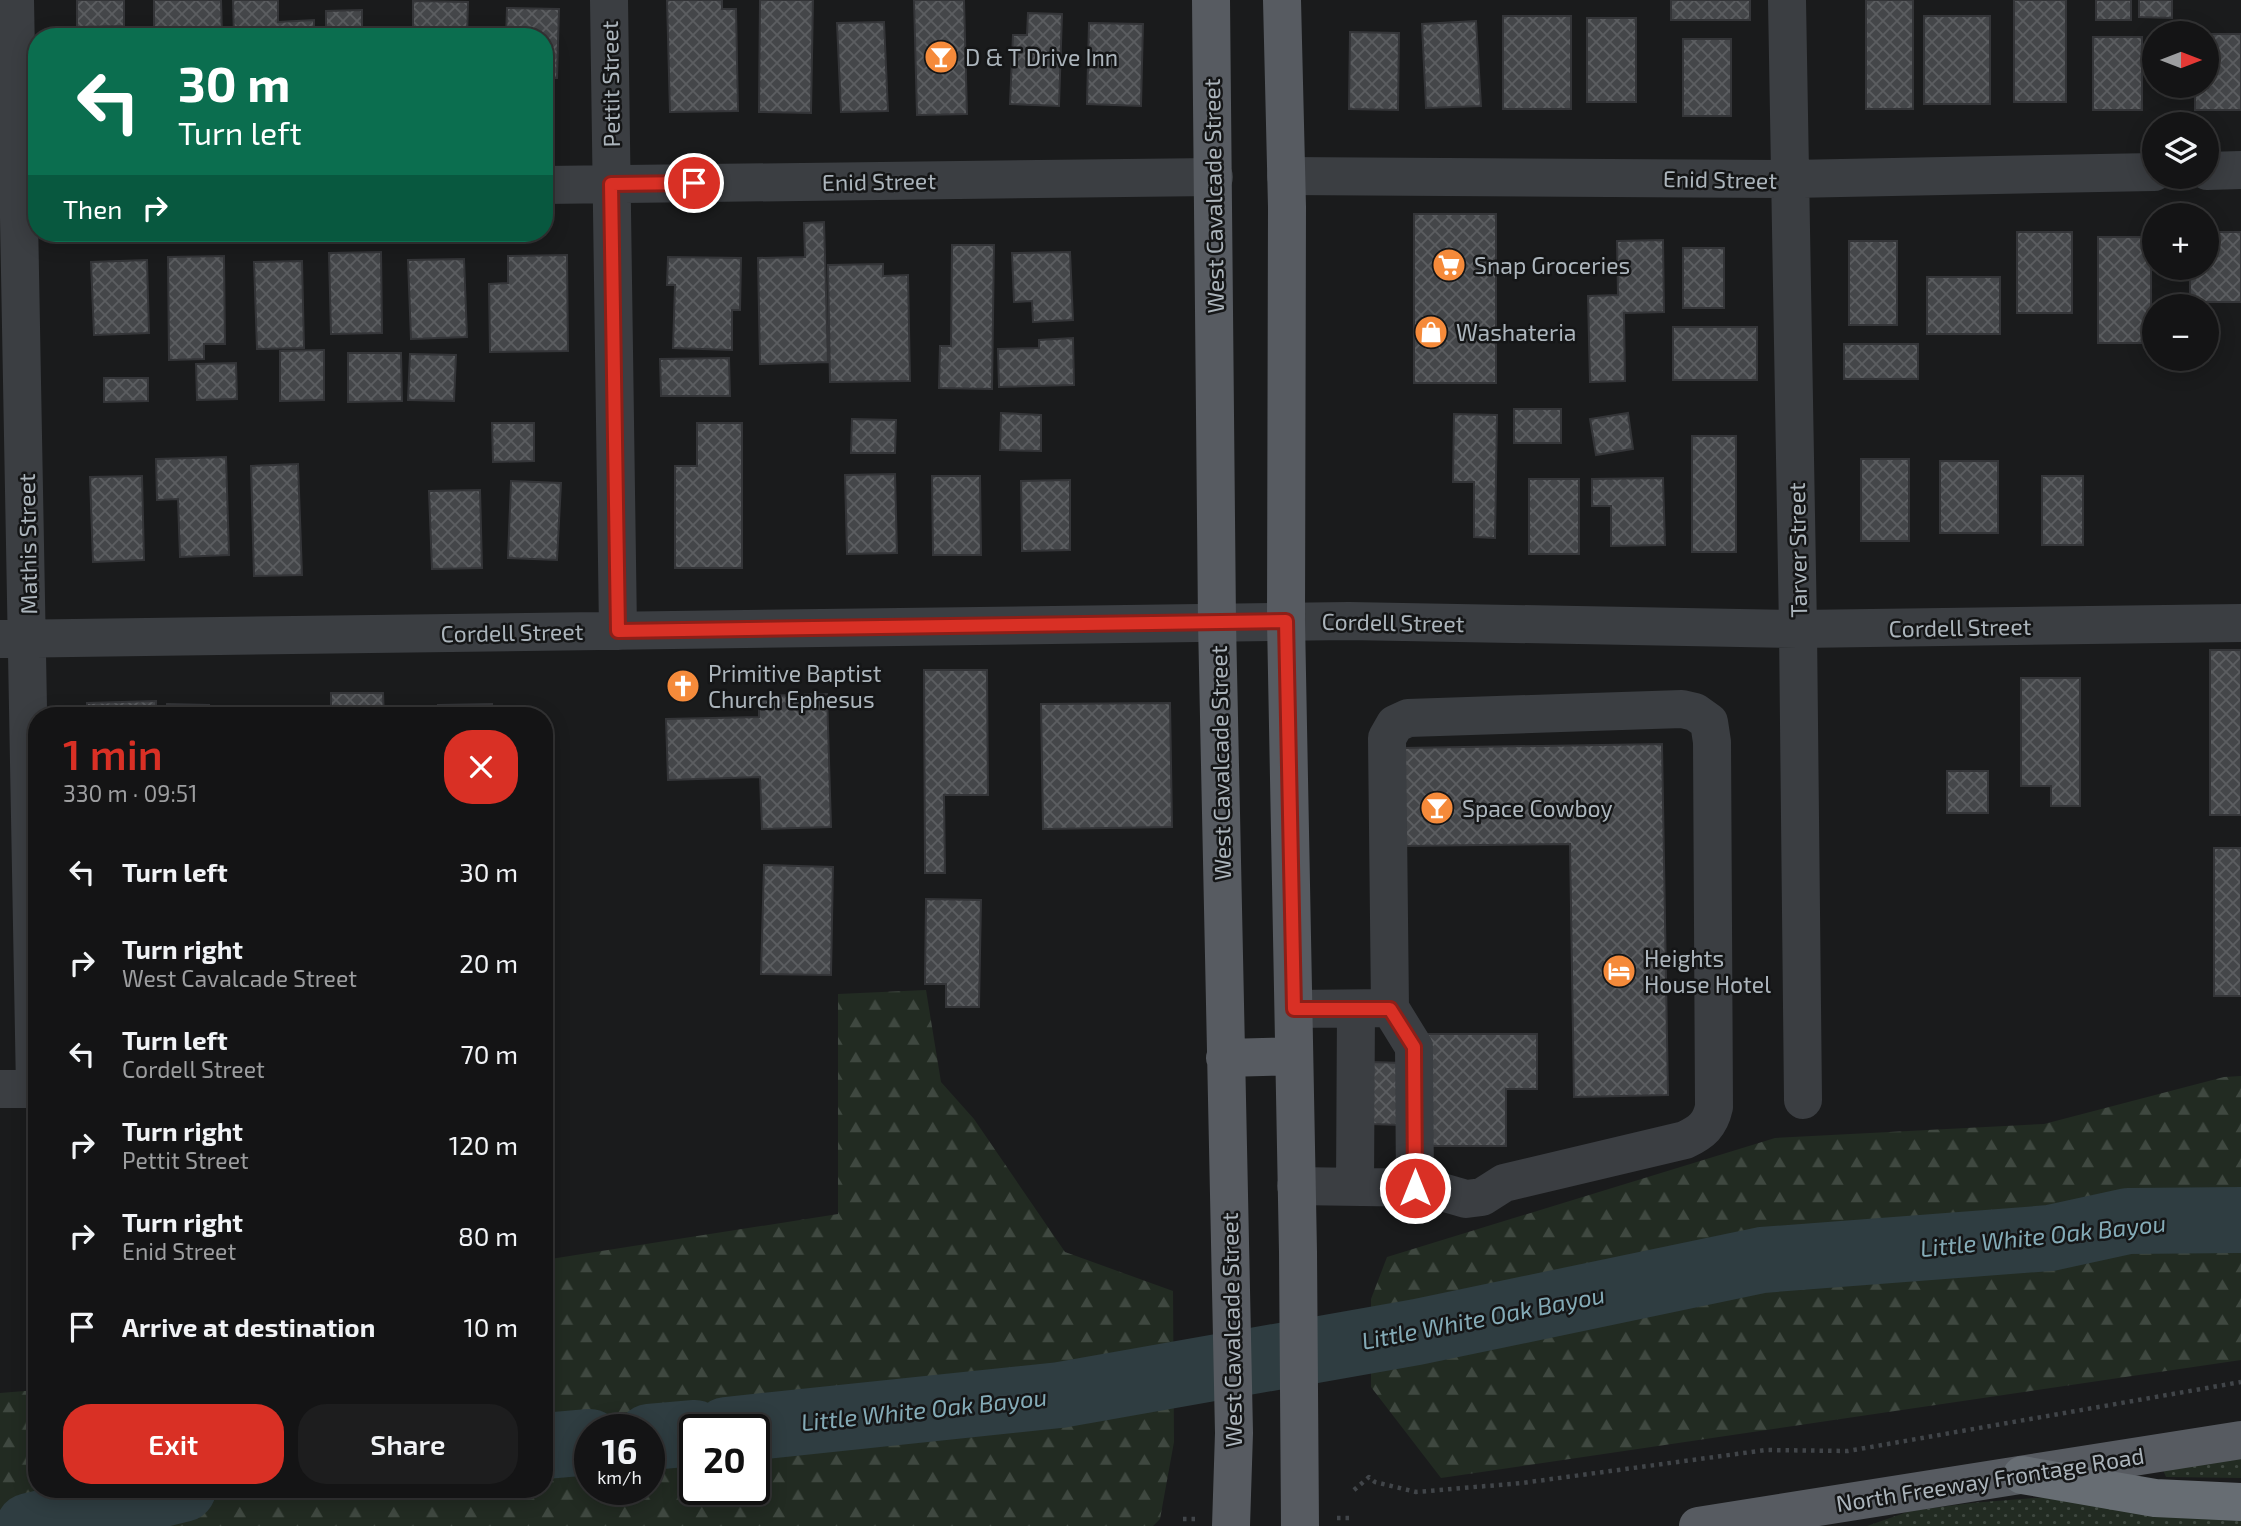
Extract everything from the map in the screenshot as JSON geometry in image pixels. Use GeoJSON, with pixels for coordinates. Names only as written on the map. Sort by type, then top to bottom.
{"type":"FeatureCollection","features":[{"type":"Feature","properties":{"kind":"highway"},"geometry":{"type":"LineString","coordinates":[[2022,1475],[2155,1498],[2241,1502]]}},
{"type":"Feature","properties":{"kind":"main road","name":"West Cavalcade Street"},"geometry":{"type":"LineString","coordinates":[[1211,0],[1217,622],[1234,1433],[1231,1526]]}},
{"type":"Feature","properties":{"kind":"main road"},"geometry":{"type":"LineString","coordinates":[[1282,0],[1286,176],[1286,621],[1298,1252],[1300,1526]]}},
{"type":"Feature","properties":{"kind":"main road"},"geometry":{"type":"LineString","coordinates":[[1225,1058],[1294,1056]]}},
{"type":"Feature","properties":{"kind":"main road","name":"North Freeway Frontage Road"},"geometry":{"type":"LineString","coordinates":[[1698,1526],[2241,1440]]}},
{"type":"Feature","properties":{"kind":"street","name":"Mathis Street"},"geometry":{"type":"LineString","coordinates":[[15,0],[18,193],[14,639],[28,790]]}},
{"type":"Feature","properties":{"kind":"street","name":"Pettit Street"},"geometry":{"type":"LineString","coordinates":[[609,0],[618,631]]}},
{"type":"Feature","properties":{"kind":"street","name":"Tarver Street"},"geometry":{"type":"LineString","coordinates":[[1787,0],[1803,1100]]}},
{"type":"Feature","properties":{"kind":"street"},"geometry":{"type":"LineString","coordinates":[[2219,171],[2241,170]]}},
{"type":"Feature","properties":{"kind":"street","name":"Enid Street"},"geometry":{"type":"LineString","coordinates":[[1286,176],[1790,179],[2142,172]]}},
{"type":"Feature","properties":{"kind":"street","name":"Enid Street"},"geometry":{"type":"LineString","coordinates":[[553,185],[1214,177]]}},
{"type":"Feature","properties":{"kind":"street","name":"Cordell Street"},"geometry":{"type":"LineString","coordinates":[[14,639],[1286,621],[1798,629],[2241,624]]}},
{"type":"Feature","properties":{"kind":"street"},"geometry":{"type":"LineString","coordinates":[[1296,1186],[1428,1188],[1452,1197],[1482,1197],[1504,1183],[1685,1140],[1700,1133],[1710,1121],[1714,1094],[1712,741],[1709,722],[1695,712],[1682,709],[1408,718],[1395,724],[1387,738],[1373,1009],[1355,1186]]}},
{"type":"Feature","properties":{"kind":"street","name":"Mathis Street"},"geometry":{"type":"LineString","coordinates":[[24,1089],[28,1008]]}},
{"type":"Feature","properties":{"kind":"street"},"geometry":{"type":"LineString","coordinates":[[1294,1009],[1373,1009],[1414,1047],[1415,1188]]}},
{"type":"Feature","properties":{"kind":"path"},"geometry":{"type":"LineString","coordinates":[[1354,1490],[1369,1477],[1375,1482],[1416,1492],[1522,1483],[1766,1450],[1848,1451],[2241,1382]]}},
{"type":"Feature","properties":{"kind":"green space"},"geometry":{"type":"Polygon","coordinates":[[[926,990],[941,1082],[974,1119],[1065,1252],[1173,1291],[1174,1442],[1160,1519],[1153,1526],[0,1526],[0,1393],[28,1391],[28,1498],[553,1498],[553,1259],[838,1214],[838,994],[926,990]]]}},
{"type":"Feature","properties":{"kind":"green space"},"geometry":{"type":"Polygon","coordinates":[[[2241,1076],[2241,1360],[1441,1478],[1371,1387],[1371,1299],[1387,1257],[1775,1138],[2044,1124],[2224,1077],[2241,1076]]]}},
{"type":"Feature","properties":{"kind":"green space"},"geometry":{"type":"Polygon","coordinates":[[[2241,1455],[2241,1478],[2166,1477],[2163,1470],[2241,1455]]]}},
{"type":"Feature","properties":{"kind":"green space"},"geometry":{"type":"Polygon","coordinates":[[[2048,1497],[2241,1510],[2241,1526],[1867,1526],[1910,1511],[2048,1497]]]}},
{"type":"Feature","properties":{"kind":"building"},"geometry":{"type":"Polygon","coordinates":[[[77,0],[124,0],[124,26],[77,27],[77,0]]]}},
{"type":"Feature","properties":{"kind":"building"},"geometry":{"type":"Polygon","coordinates":[[[154,0],[221,0],[222,28],[154,28],[154,0]]]}},
{"type":"Feature","properties":{"kind":"building"},"geometry":{"type":"Polygon","coordinates":[[[233,0],[278,0],[278,22],[314,20],[314,28],[234,28],[233,0]]]}},
{"type":"Feature","properties":{"kind":"building"},"geometry":{"type":"Polygon","coordinates":[[[667,0],[722,0],[722,9],[736,9],[738,111],[670,112],[667,0]]]}},
{"type":"Feature","properties":{"kind":"building"},"geometry":{"type":"Polygon","coordinates":[[[760,0],[813,0],[811,113],[759,112],[760,0]]]}},
{"type":"Feature","properties":{"kind":"building","name":"D & T Drive Inn"},"geometry":{"type":"Polygon","coordinates":[[[914,0],[964,0],[967,114],[917,115],[914,0]]]}},
{"type":"Feature","properties":{"kind":"building"},"geometry":{"type":"Polygon","coordinates":[[[1671,0],[1750,0],[1750,20],[1671,20],[1671,0]]]}},
{"type":"Feature","properties":{"kind":"building"},"geometry":{"type":"Polygon","coordinates":[[[1866,0],[1913,0],[1913,109],[1866,109],[1866,0]]]}},
{"type":"Feature","properties":{"kind":"building"},"geometry":{"type":"Polygon","coordinates":[[[2014,0],[2066,0],[2066,102],[2014,102],[2014,0]]]}},
{"type":"Feature","properties":{"kind":"building"},"geometry":{"type":"Polygon","coordinates":[[[2096,0],[2131,0],[2131,20],[2096,20],[2096,0]]]}},
{"type":"Feature","properties":{"kind":"building"},"geometry":{"type":"Polygon","coordinates":[[[2139,0],[2172,0],[2172,18],[2139,17],[2139,0]]]}},
{"type":"Feature","properties":{"kind":"building"},"geometry":{"type":"Polygon","coordinates":[[[413,1],[468,2],[467,28],[413,28],[413,1]]]}},
{"type":"Feature","properties":{"kind":"building"},"geometry":{"type":"Polygon","coordinates":[[[507,8],[559,9],[557,78],[553,78],[553,28],[506,28],[507,8]]]}},
{"type":"Feature","properties":{"kind":"building"},"geometry":{"type":"Polygon","coordinates":[[[362,10],[362,28],[326,28],[326,11],[362,10]]]}},
{"type":"Feature","properties":{"kind":"building"},"geometry":{"type":"Polygon","coordinates":[[[1028,13],[1062,14],[1059,106],[1010,104],[1013,35],[1027,35],[1028,13]]]}},
{"type":"Feature","properties":{"kind":"building"},"geometry":{"type":"Polygon","coordinates":[[[1503,16],[1571,16],[1571,109],[1503,109],[1503,16]]]}},
{"type":"Feature","properties":{"kind":"building"},"geometry":{"type":"Polygon","coordinates":[[[1924,16],[1990,16],[1990,104],[1924,104],[1924,16]]]}},
{"type":"Feature","properties":{"kind":"building"},"geometry":{"type":"Polygon","coordinates":[[[1587,18],[1636,18],[1636,102],[1587,102],[1587,18]]]}},
{"type":"Feature","properties":{"kind":"building"},"geometry":{"type":"Polygon","coordinates":[[[1476,21],[1481,106],[1426,108],[1422,24],[1476,21]]]}},
{"type":"Feature","properties":{"kind":"building"},"geometry":{"type":"Polygon","coordinates":[[[884,22],[888,111],[841,112],[837,23],[884,22]]]}},
{"type":"Feature","properties":{"kind":"building"},"geometry":{"type":"Polygon","coordinates":[[[1089,23],[1143,24],[1141,106],[1087,104],[1089,23]]]}},
{"type":"Feature","properties":{"kind":"building"},"geometry":{"type":"Polygon","coordinates":[[[1350,32],[1399,33],[1398,110],[1349,109],[1350,32]]]}},
{"type":"Feature","properties":{"kind":"building"},"geometry":{"type":"Polygon","coordinates":[[[2219,34],[2241,34],[2241,110],[2195,110],[2195,98],[2219,98],[2219,34]]]}},
{"type":"Feature","properties":{"kind":"building"},"geometry":{"type":"Polygon","coordinates":[[[2093,37],[2142,37],[2142,110],[2093,110],[2093,37]]]}},
{"type":"Feature","properties":{"kind":"building"},"geometry":{"type":"Polygon","coordinates":[[[1683,39],[1731,39],[1731,116],[1683,116],[1683,39]]]}},
{"type":"Feature","properties":{"kind":"building"},"geometry":{"type":"Polygon","coordinates":[[[1414,214],[1496,214],[1496,383],[1414,383],[1414,214]]]}},
{"type":"Feature","properties":{"kind":"building"},"geometry":{"type":"Polygon","coordinates":[[[824,222],[828,362],[760,364],[758,258],[805,257],[804,223],[824,222]]]}},
{"type":"Feature","properties":{"kind":"building"},"geometry":{"type":"Polygon","coordinates":[[[2017,232],[2072,232],[2072,313],[2017,313],[2017,232]]]}},
{"type":"Feature","properties":{"kind":"building"},"geometry":{"type":"Polygon","coordinates":[[[2219,232],[2241,232],[2241,302],[2219,302],[2219,294],[2190,294],[2190,280],[2219,280],[2219,232]]]}},
{"type":"Feature","properties":{"kind":"building"},"geometry":{"type":"Polygon","coordinates":[[[2098,237],[2142,237],[2142,280],[2151,280],[2151,294],[2142,294],[2142,343],[2098,343],[2098,237]]]}},
{"type":"Feature","properties":{"kind":"building"},"geometry":{"type":"Polygon","coordinates":[[[1663,240],[1664,312],[1624,313],[1625,381],[1590,382],[1588,296],[1618,295],[1617,241],[1663,240]]]}},
{"type":"Feature","properties":{"kind":"building"},"geometry":{"type":"Polygon","coordinates":[[[1849,241],[1897,241],[1897,325],[1849,325],[1849,241]]]}},
{"type":"Feature","properties":{"kind":"building"},"geometry":{"type":"Polygon","coordinates":[[[952,245],[994,245],[992,389],[939,388],[940,346],[951,346],[952,245]]]}},
{"type":"Feature","properties":{"kind":"building"},"geometry":{"type":"Polygon","coordinates":[[[1683,248],[1724,248],[1724,308],[1683,308],[1683,248]]]}},
{"type":"Feature","properties":{"kind":"building"},"geometry":{"type":"Polygon","coordinates":[[[381,252],[382,333],[331,334],[329,253],[381,252]]]}},
{"type":"Feature","properties":{"kind":"building"},"geometry":{"type":"Polygon","coordinates":[[[1070,252],[1073,320],[1033,322],[1032,301],[1014,302],[1012,253],[1070,252]]]}},
{"type":"Feature","properties":{"kind":"building"},"geometry":{"type":"Polygon","coordinates":[[[567,255],[568,351],[490,352],[489,284],[508,283],[508,256],[567,255]]]}},
{"type":"Feature","properties":{"kind":"building"},"geometry":{"type":"Polygon","coordinates":[[[224,256],[225,344],[204,344],[204,359],[169,360],[168,257],[224,256]]]}},
{"type":"Feature","properties":{"kind":"building"},"geometry":{"type":"Polygon","coordinates":[[[668,257],[741,258],[740,310],[732,310],[732,350],[673,348],[675,285],[667,285],[668,257]]]}},
{"type":"Feature","properties":{"kind":"building"},"geometry":{"type":"Polygon","coordinates":[[[464,259],[467,337],[411,339],[408,260],[464,259]]]}},
{"type":"Feature","properties":{"kind":"building"},"geometry":{"type":"Polygon","coordinates":[[[147,260],[149,333],[94,335],[91,262],[147,260]]]}},
{"type":"Feature","properties":{"kind":"building"},"geometry":{"type":"Polygon","coordinates":[[[302,261],[304,348],[257,349],[254,262],[302,261]]]}},
{"type":"Feature","properties":{"kind":"building"},"geometry":{"type":"Polygon","coordinates":[[[883,264],[883,276],[908,275],[910,381],[830,382],[828,265],[883,264]]]}},
{"type":"Feature","properties":{"kind":"building"},"geometry":{"type":"Polygon","coordinates":[[[1927,277],[2000,277],[2000,334],[1927,334],[1927,277]]]}},
{"type":"Feature","properties":{"kind":"building"},"geometry":{"type":"Polygon","coordinates":[[[1673,327],[1757,327],[1757,380],[1673,380],[1673,327]]]}},
{"type":"Feature","properties":{"kind":"building"},"geometry":{"type":"Polygon","coordinates":[[[1073,338],[1074,385],[999,387],[998,349],[1039,348],[1039,340],[1073,338]]]}},
{"type":"Feature","properties":{"kind":"building"},"geometry":{"type":"Polygon","coordinates":[[[1844,344],[1918,344],[1918,379],[1844,379],[1844,344]]]}},
{"type":"Feature","properties":{"kind":"building"},"geometry":{"type":"Polygon","coordinates":[[[324,350],[324,400],[280,401],[280,351],[324,350]]]}},
{"type":"Feature","properties":{"kind":"building"},"geometry":{"type":"Polygon","coordinates":[[[348,353],[401,353],[402,401],[348,402],[348,353]]]}},
{"type":"Feature","properties":{"kind":"building"},"geometry":{"type":"Polygon","coordinates":[[[410,354],[456,355],[454,401],[408,400],[410,354]]]}},
{"type":"Feature","properties":{"kind":"building"},"geometry":{"type":"Polygon","coordinates":[[[729,358],[730,396],[661,396],[660,359],[729,358]]]}},
{"type":"Feature","properties":{"kind":"building"},"geometry":{"type":"Polygon","coordinates":[[[236,363],[237,399],[197,400],[196,364],[236,363]]]}},
{"type":"Feature","properties":{"kind":"building"},"geometry":{"type":"Polygon","coordinates":[[[104,378],[148,378],[148,401],[104,402],[104,378]]]}},
{"type":"Feature","properties":{"kind":"building"},"geometry":{"type":"Polygon","coordinates":[[[1514,409],[1561,409],[1561,443],[1514,443],[1514,409]]]}},
{"type":"Feature","properties":{"kind":"building"},"geometry":{"type":"Polygon","coordinates":[[[1001,413],[1041,415],[1041,451],[1000,450],[1001,413]]]}},
{"type":"Feature","properties":{"kind":"building"},"geometry":{"type":"Polygon","coordinates":[[[1628,413],[1633,449],[1596,455],[1590,419],[1628,413]]]}},
{"type":"Feature","properties":{"kind":"building"},"geometry":{"type":"Polygon","coordinates":[[[1454,414],[1497,415],[1495,538],[1474,537],[1474,482],[1453,482],[1454,414]]]}},
{"type":"Feature","properties":{"kind":"building"},"geometry":{"type":"Polygon","coordinates":[[[852,419],[896,420],[895,453],[851,453],[852,419]]]}},
{"type":"Feature","properties":{"kind":"building"},"geometry":{"type":"Polygon","coordinates":[[[492,423],[534,423],[534,461],[493,462],[492,423]]]}},
{"type":"Feature","properties":{"kind":"building"},"geometry":{"type":"Polygon","coordinates":[[[697,423],[742,423],[742,568],[675,568],[675,466],[697,466],[697,423]]]}},
{"type":"Feature","properties":{"kind":"building"},"geometry":{"type":"Polygon","coordinates":[[[1692,436],[1736,436],[1736,552],[1692,552],[1692,436]]]}},
{"type":"Feature","properties":{"kind":"building"},"geometry":{"type":"Polygon","coordinates":[[[226,457],[229,555],[180,557],[178,499],[157,500],[156,459],[226,457]]]}},
{"type":"Feature","properties":{"kind":"building"},"geometry":{"type":"Polygon","coordinates":[[[1861,459],[1909,459],[1909,541],[1861,541],[1861,459]]]}},
{"type":"Feature","properties":{"kind":"building"},"geometry":{"type":"Polygon","coordinates":[[[1940,461],[1998,461],[1998,533],[1940,533],[1940,461]]]}},
{"type":"Feature","properties":{"kind":"building"},"geometry":{"type":"Polygon","coordinates":[[[298,464],[302,575],[254,576],[251,466],[298,464]]]}},
{"type":"Feature","properties":{"kind":"building"},"geometry":{"type":"Polygon","coordinates":[[[895,474],[897,553],[847,554],[845,475],[895,474]]]}},
{"type":"Feature","properties":{"kind":"building"},"geometry":{"type":"Polygon","coordinates":[[[142,476],[144,560],[93,562],[90,477],[142,476]]]}},
{"type":"Feature","properties":{"kind":"building"},"geometry":{"type":"Polygon","coordinates":[[[932,476],[980,476],[981,555],[933,555],[932,476]]]}},
{"type":"Feature","properties":{"kind":"building"},"geometry":{"type":"Polygon","coordinates":[[[2042,476],[2083,476],[2083,545],[2042,545],[2042,476]]]}},
{"type":"Feature","properties":{"kind":"building"},"geometry":{"type":"Polygon","coordinates":[[[1663,478],[1665,545],[1611,546],[1611,506],[1592,506],[1592,479],[1663,478]]]}},
{"type":"Feature","properties":{"kind":"building"},"geometry":{"type":"Polygon","coordinates":[[[1529,479],[1579,479],[1579,554],[1529,554],[1529,479]]]}},
{"type":"Feature","properties":{"kind":"building"},"geometry":{"type":"Polygon","coordinates":[[[1070,480],[1070,550],[1022,551],[1021,481],[1070,480]]]}},
{"type":"Feature","properties":{"kind":"building"},"geometry":{"type":"Polygon","coordinates":[[[511,481],[561,483],[557,560],[508,558],[511,481]]]}},
{"type":"Feature","properties":{"kind":"building"},"geometry":{"type":"Polygon","coordinates":[[[480,490],[482,568],[432,569],[429,491],[480,490]]]}},
{"type":"Feature","properties":{"kind":"building"},"geometry":{"type":"Polygon","coordinates":[[[2210,650],[2241,650],[2241,815],[2210,815],[2210,650]]]}},
{"type":"Feature","properties":{"kind":"building"},"geometry":{"type":"Polygon","coordinates":[[[924,670],[987,670],[988,795],[944,795],[945,873],[925,873],[924,670]]]}},
{"type":"Feature","properties":{"kind":"building"},"geometry":{"type":"Polygon","coordinates":[[[2021,678],[2080,678],[2080,806],[2051,806],[2051,786],[2021,786],[2021,678]]]}},
{"type":"Feature","properties":{"kind":"building"},"geometry":{"type":"Polygon","coordinates":[[[331,693],[383,693],[384,707],[331,707],[331,693]]]}},
{"type":"Feature","properties":{"kind":"building"},"geometry":{"type":"Polygon","coordinates":[[[827,694],[831,827],[762,829],[760,777],[668,780],[666,719],[759,717],[759,696],[827,694]]]}},
{"type":"Feature","properties":{"kind":"building"},"geometry":{"type":"Polygon","coordinates":[[[156,701],[156,707],[87,707],[87,703],[156,701]]]}},
{"type":"Feature","properties":{"kind":"building"},"geometry":{"type":"Polygon","coordinates":[[[1170,703],[1172,827],[1043,829],[1041,704],[1170,703]]]}},
{"type":"Feature","properties":{"kind":"building"},"geometry":{"type":"Polygon","coordinates":[[[167,704],[209,705],[209,707],[167,707],[167,704]]]}},
{"type":"Feature","properties":{"kind":"building"},"geometry":{"type":"Polygon","coordinates":[[[492,704],[492,707],[438,707],[492,704]]]}},
{"type":"Feature","properties":{"kind":"building","name":"Heights House Hotel"},"geometry":{"type":"Polygon","coordinates":[[[1662,744],[1668,1095],[1574,1097],[1570,844],[1404,846],[1403,748],[1662,744]]]}},
{"type":"Feature","properties":{"kind":"building"},"geometry":{"type":"Polygon","coordinates":[[[1947,771],[1988,771],[1988,813],[1947,813],[1947,771]]]}},
{"type":"Feature","properties":{"kind":"building"},"geometry":{"type":"Polygon","coordinates":[[[2214,848],[2241,848],[2241,996],[2214,996],[2214,848]]]}},
{"type":"Feature","properties":{"kind":"building"},"geometry":{"type":"Polygon","coordinates":[[[764,865],[833,867],[831,975],[761,974],[764,865]]]}},
{"type":"Feature","properties":{"kind":"building"},"geometry":{"type":"Polygon","coordinates":[[[926,899],[981,900],[979,1007],[946,1007],[946,984],[925,984],[926,899]]]}},
{"type":"Feature","properties":{"kind":"building"},"geometry":{"type":"Polygon","coordinates":[[[1426,1034],[1537,1034],[1537,1089],[1506,1089],[1506,1146],[1426,1146],[1426,1034]]]}},
{"type":"Feature","properties":{"kind":"building"},"geometry":{"type":"Polygon","coordinates":[[[1371,1062],[1403,1063],[1403,1125],[1370,1124],[1371,1062]]]}},
{"type":"Feature","properties":{"kind":"waterway","name":"Little White Oak Bayou"},"geometry":{"type":"LineString","coordinates":[[770,1425],[1060,1395],[1417,1332],[1762,1260],[2050,1238],[2128,1221],[2241,1220]]}},
{"type":"Feature","properties":{"kind":"waterway","name":"Little White Oak Bayou"},"geometry":{"type":"LineString","coordinates":[[665,1436],[679,1434]]}},
{"type":"Feature","properties":{"kind":"waterway","name":"Little White Oak Bayou"},"geometry":{"type":"LineString","coordinates":[[553,1445],[574,1443]]}},
{"type":"Feature","properties":{"kind":"waterway","name":"Little White Oak Bayou"},"geometry":{"type":"LineString","coordinates":[[29,1526],[146,1498]]}},
{"type":"Feature","properties":{"kind":"place","name":"D & T Drive Inn"},"geometry":{"type":"Point","coordinates":[941,57]}},
{"type":"Feature","properties":{"kind":"place","name":"Snap Groceries"},"geometry":{"type":"Point","coordinates":[1449,265]}},
{"type":"Feature","properties":{"kind":"place","name":"Washateria"},"geometry":{"type":"Point","coordinates":[1431,332]}},
{"type":"Feature","properties":{"kind":"place","name":"Primitive Baptist Church Ephesus"},"geometry":{"type":"Point","coordinates":[683,686]}},
{"type":"Feature","properties":{"kind":"place","name":"Space Cowboy"},"geometry":{"type":"Point","coordinates":[1437,808]}},
{"type":"Feature","properties":{"kind":"place","name":"Heights House Hotel"},"geometry":{"type":"Point","coordinates":[1619,971]}},
{"type":"Feature","properties":{"kind":"route"},"geometry":{"type":"LineString","coordinates":[[694,183],[611,184],[618,631],[1286,621],[1294,1009],[1390,1009],[1414,1047],[1415,1188]]}}]}
